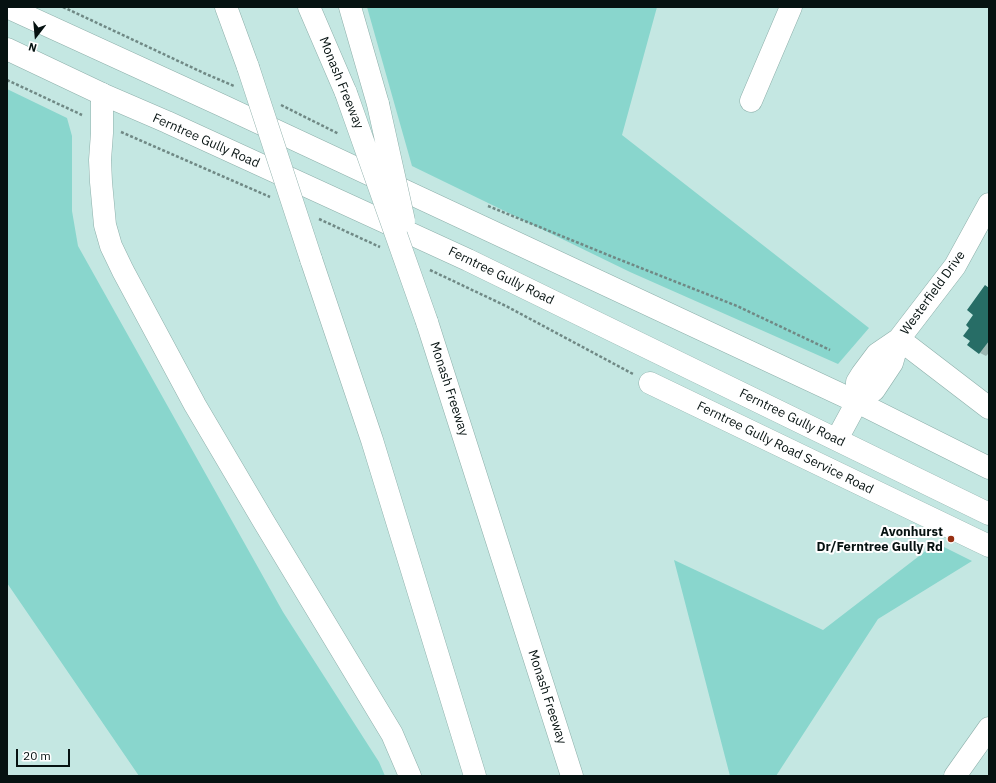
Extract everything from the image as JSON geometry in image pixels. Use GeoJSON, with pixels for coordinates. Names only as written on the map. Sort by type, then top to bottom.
{"type":"FeatureCollection","features":[{"type":"Feature","properties":{"kind":"main road"},"geometry":{"type":"LineString","coordinates":[[8,7],[236,111],[857,402],[989,468]]}},
{"type":"Feature","properties":{"kind":"main road"},"geometry":{"type":"LineString","coordinates":[[226,7],[248,67],[372,440],[475,776]]}},
{"type":"Feature","properties":{"kind":"main road","name":"Monash Freeway"},"geometry":{"type":"LineString","coordinates":[[309,7],[346,93],[427,322],[572,776]]}},
{"type":"Feature","properties":{"kind":"main road"},"geometry":{"type":"LineString","coordinates":[[350,7],[378,104],[427,322]]}},
{"type":"Feature","properties":{"kind":"main road"},"geometry":{"type":"LineString","coordinates":[[751,101],[791,7]]}},
{"type":"Feature","properties":{"kind":"main road","name":"Ferntree Gully Road"},"geometry":{"type":"LineString","coordinates":[[7,49],[102,94],[167,122],[468,260],[989,514]]}},
{"type":"Feature","properties":{"kind":"main road"},"geometry":{"type":"LineString","coordinates":[[102,94],[100,160],[105,225],[111,246],[195,405],[392,734],[410,776]]}},
{"type":"Feature","properties":{"kind":"main road","name":"Westerfield Drive"},"geometry":{"type":"LineString","coordinates":[[837,439],[857,402],[857,382],[862,374],[877,354],[899,339],[955,266],[989,204]]}},
{"type":"Feature","properties":{"kind":"main road"},"geometry":{"type":"LineString","coordinates":[[899,339],[989,408]]}},
{"type":"Feature","properties":{"kind":"main road","name":"Ferntree Gully Road Service Road"},"geometry":{"type":"LineString","coordinates":[[650,383],[989,546]]}},
{"type":"Feature","properties":{"kind":"main road"},"geometry":{"type":"LineString","coordinates":[[904,472],[921,513]]}},
{"type":"Feature","properties":{"kind":"main road"},"geometry":{"type":"LineString","coordinates":[[955,776],[989,728]]}},
{"type":"Feature","properties":{"kind":"path"},"geometry":{"type":"LineString","coordinates":[[63,7],[241,89]]}},
{"type":"Feature","properties":{"kind":"path"},"geometry":{"type":"LineString","coordinates":[[7,80],[102,124],[137,138]]}},
{"type":"Feature","properties":{"kind":"path"},"geometry":{"type":"LineString","coordinates":[[276,103],[345,136]]}},
{"type":"Feature","properties":{"kind":"path"},"geometry":{"type":"LineString","coordinates":[[485,204],[737,306],[830,350]]}},
{"type":"Feature","properties":{"kind":"shaded area"},"geometry":{"type":"Polygon","coordinates":[[[367,7],[657,7],[622,135],[869,328],[838,364],[630,272],[412,166],[367,7]]]}},
{"type":"Feature","properties":{"kind":"shaded area"},"geometry":{"type":"Polygon","coordinates":[[[7,89],[67,118],[72,136],[72,211],[78,246],[283,612],[379,762],[385,776],[139,776],[7,583],[7,89]]]}},
{"type":"Feature","properties":{"kind":"shaded area"},"geometry":{"type":"Polygon","coordinates":[[[936,543],[972,561],[878,619],[776,776],[730,776],[674,560],[823,630],[936,543]]]}},
{"type":"Feature","properties":{"kind":"building"},"geometry":{"type":"Polygon","coordinates":[[[985,285],[989,288],[989,341],[979,354],[967,345],[970,341],[963,336],[969,328],[966,325],[973,315],[967,310],[985,285]]]}},
{"type":"Feature","properties":{"kind":"place","name":"Avonhurst Dr/Ferntree Gully Rd"},"geometry":{"type":"Point","coordinates":[951,539]}}]}
